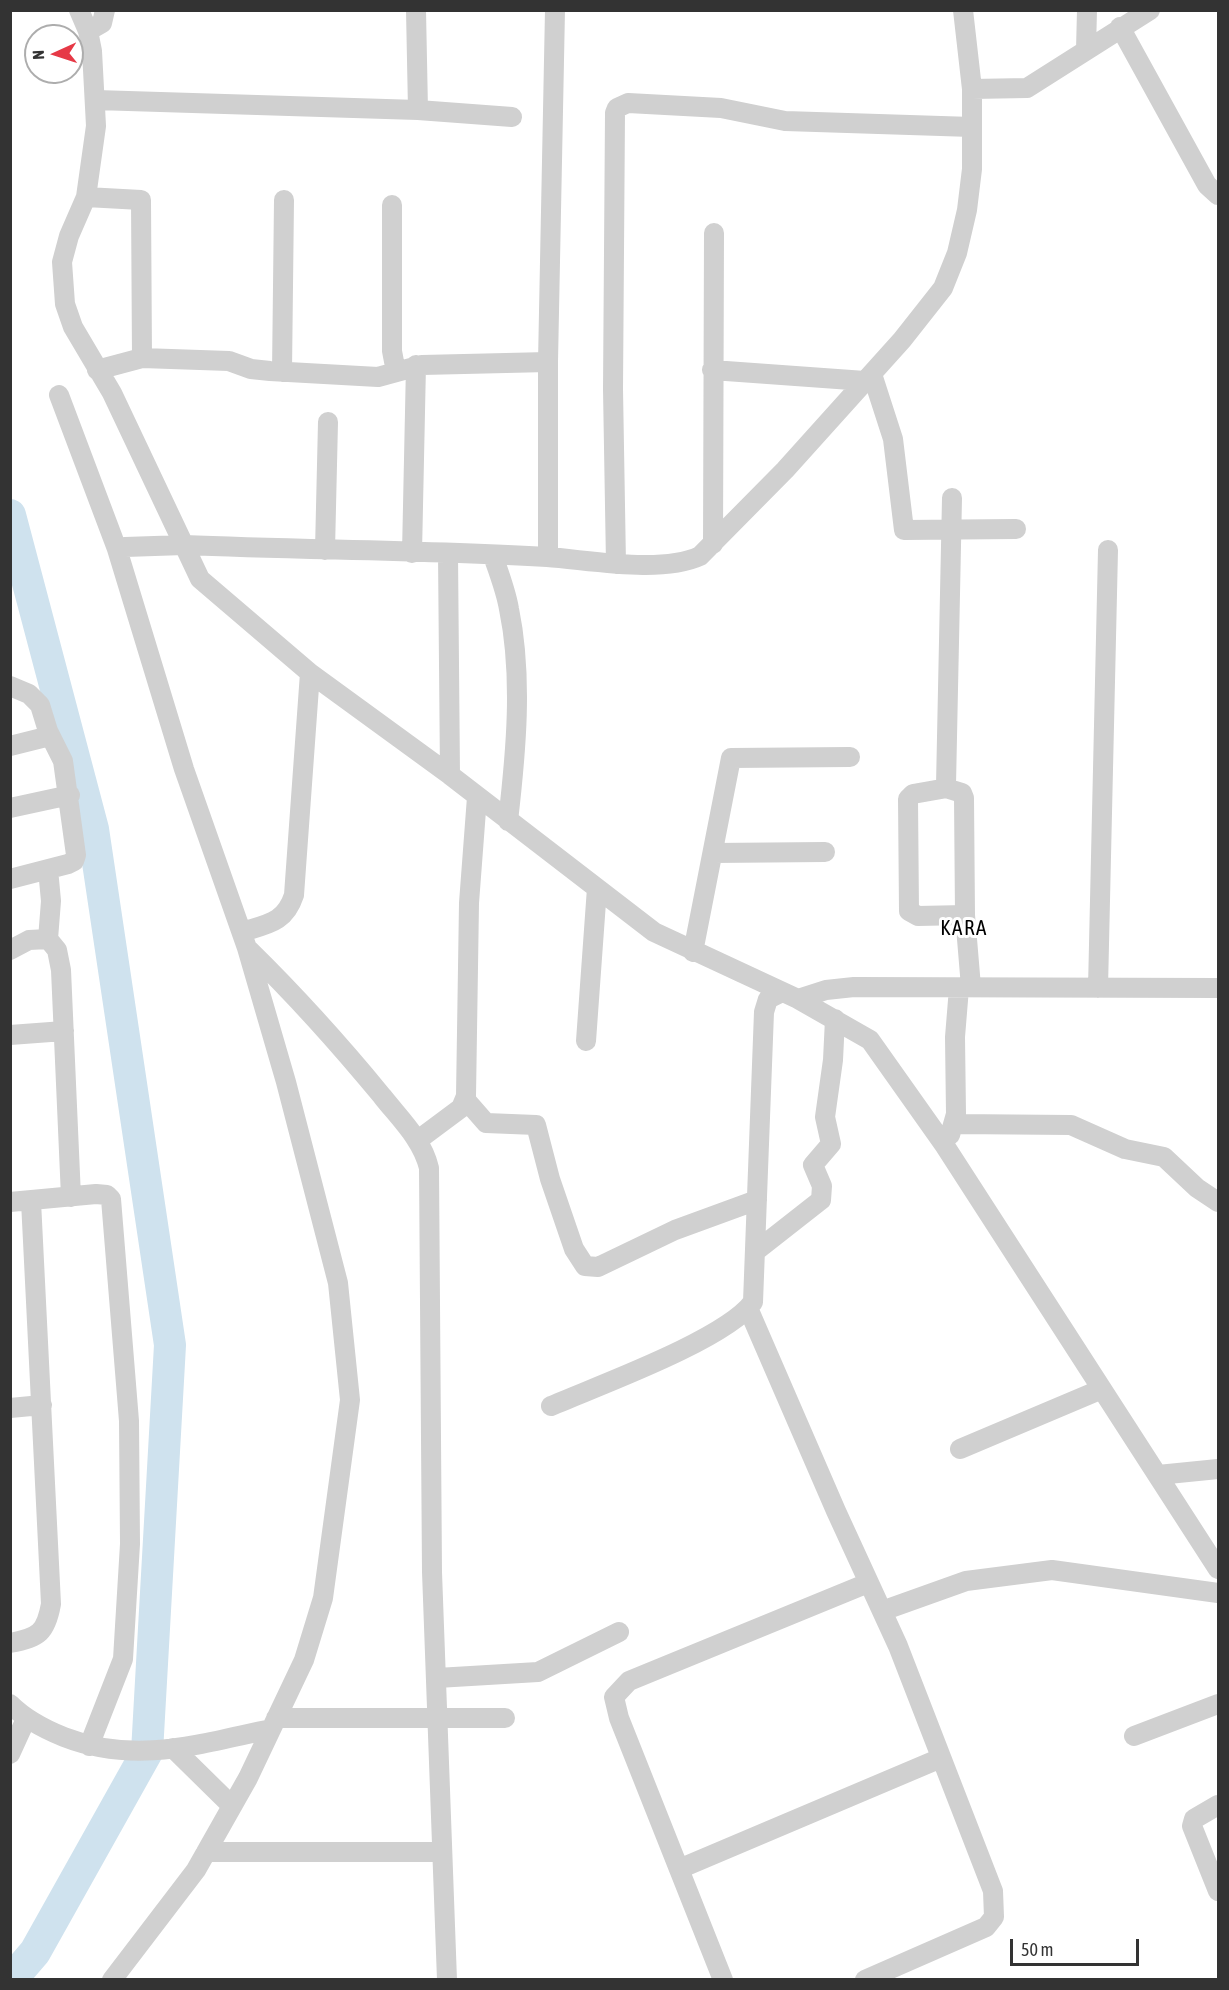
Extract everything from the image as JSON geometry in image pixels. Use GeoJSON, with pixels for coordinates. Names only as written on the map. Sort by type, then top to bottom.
{"type":"FeatureCollection","features":[{"type":"Feature","properties":{"kind":"street"},"geometry":{"type":"LineString","coordinates":[[79,10],[88,31],[96,100],[96,126],[86,196],[69,236],[62,262],[62,280],[73,327],[112,393],[196,573],[207,586],[310,673],[450,775],[654,932],[835,1019],[876,1046],[945,1146],[1218,1569]]}},
{"type":"Feature","properties":{"kind":"street"},"geometry":{"type":"LineString","coordinates":[[88,31],[102,23],[105,10]]}},
{"type":"Feature","properties":{"kind":"street"},"geometry":{"type":"LineString","coordinates":[[416,10],[418,110]]}},
{"type":"Feature","properties":{"kind":"street"},"geometry":{"type":"LineString","coordinates":[[548,557],[548,362],[555,10]]}},
{"type":"Feature","properties":{"kind":"street"},"geometry":{"type":"LineString","coordinates":[[117,549],[184,545],[548,557],[616,564],[683,562],[700,556],[869,377],[939,295],[947,280],[967,210],[972,169],[972,89],[963,10]]}},
{"type":"Feature","properties":{"kind":"street"},"geometry":{"type":"LineString","coordinates":[[1086,50],[1087,10]]}},
{"type":"Feature","properties":{"kind":"street"},"geometry":{"type":"LineString","coordinates":[[972,89],[1026,88],[1150,10]]}},
{"type":"Feature","properties":{"kind":"street"},"geometry":{"type":"LineString","coordinates":[[1120,27],[1206,185],[1218,195]]}},
{"type":"Feature","properties":{"kind":"street"},"geometry":{"type":"LineString","coordinates":[[96,100],[418,110],[512,117]]}},
{"type":"Feature","properties":{"kind":"street"},"geometry":{"type":"LineString","coordinates":[[616,564],[614,378],[615,113],[617,108],[628,103],[712,107],[785,121],[972,127]]}},
{"type":"Feature","properties":{"kind":"street"},"geometry":{"type":"LineString","coordinates":[[86,196],[141,200],[142,358]]}},
{"type":"Feature","properties":{"kind":"street"},"geometry":{"type":"LineString","coordinates":[[282,372],[284,200]]}},
{"type":"Feature","properties":{"kind":"street"},"geometry":{"type":"LineString","coordinates":[[392,205],[392,351],[396,372]]}},
{"type":"Feature","properties":{"kind":"street"},"geometry":{"type":"LineString","coordinates":[[713,544],[714,233]]}},
{"type":"Feature","properties":{"kind":"street"},"geometry":{"type":"LineString","coordinates":[[97,370],[142,358],[229,361],[251,369],[372,377],[416,365],[548,362]]}},
{"type":"Feature","properties":{"kind":"street"},"geometry":{"type":"LineString","coordinates":[[412,553],[416,365]]}},
{"type":"Feature","properties":{"kind":"street"},"geometry":{"type":"LineString","coordinates":[[712,370],[869,377]]}},
{"type":"Feature","properties":{"kind":"street"},"geometry":{"type":"LineString","coordinates":[[869,377],[893,439],[903,528],[907,531],[1016,529]]}},
{"type":"Feature","properties":{"kind":"street"},"geometry":{"type":"LineString","coordinates":[[59,395],[117,549],[184,770],[244,940],[286,1082],[338,1283],[350,1400],[323,1598],[304,1660],[232,1806],[196,1870],[123,1976]]}},
{"type":"Feature","properties":{"kind":"street"},"geometry":{"type":"LineString","coordinates":[[325,550],[328,422]]}},
{"type":"Feature","properties":{"kind":"street"},"geometry":{"type":"LineString","coordinates":[[947,788],[952,498]]}},
{"type":"Feature","properties":{"kind":"street"},"geometry":{"type":"LineString","coordinates":[[1098,988],[1108,550]]}},
{"type":"Feature","properties":{"kind":"street"},"geometry":{"type":"LineString","coordinates":[[448,554],[450,775]]}},
{"type":"Feature","properties":{"kind":"street"},"geometry":{"type":"LineString","coordinates":[[493,556],[510,612],[515,666],[516,745],[508,820]]}},
{"type":"Feature","properties":{"kind":"street"},"geometry":{"type":"LineString","coordinates":[[244,940],[285,915],[294,895],[310,673]]}},
{"type":"Feature","properties":{"kind":"street"},"geometry":{"type":"LineString","coordinates":[[10,686],[29,694],[40,705],[50,736],[66,768],[76,858],[68,864],[10,879]]}},
{"type":"Feature","properties":{"kind":"street"},"geometry":{"type":"LineString","coordinates":[[10,746],[50,736]]}},
{"type":"Feature","properties":{"kind":"street"},"geometry":{"type":"LineString","coordinates":[[693,952],[731,758],[850,757]]}},
{"type":"Feature","properties":{"kind":"street"},"geometry":{"type":"LineString","coordinates":[[945,1146],[955,1124],[955,1037],[965,988],[965,915],[964,798],[961,792],[947,788],[913,794],[908,799],[909,912],[918,916],[965,915]]}},
{"type":"Feature","properties":{"kind":"street"},"geometry":{"type":"LineString","coordinates":[[10,808],[70,795]]}},
{"type":"Feature","properties":{"kind":"street"},"geometry":{"type":"LineString","coordinates":[[418,1140],[461,1108],[465,1099],[468,926],[477,797]]}},
{"type":"Feature","properties":{"kind":"street"},"geometry":{"type":"LineString","coordinates":[[713,853],[825,852]]}},
{"type":"Feature","properties":{"kind":"street"},"geometry":{"type":"LineString","coordinates":[[48,869],[51,901],[48,939],[57,950],[61,970],[71,1197]]}},
{"type":"Feature","properties":{"kind":"street"},"geometry":{"type":"LineString","coordinates":[[586,1041],[597,888]]}},
{"type":"Feature","properties":{"kind":"street"},"geometry":{"type":"LineString","coordinates":[[10,951],[28,939],[48,939]]}},
{"type":"Feature","properties":{"kind":"street"},"geometry":{"type":"LineString","coordinates":[[244,940],[343,1049],[418,1140],[426,1157],[430,1179],[432,1572],[447,1980]]}},
{"type":"Feature","properties":{"kind":"street"},"geometry":{"type":"LineString","coordinates":[[550,1406],[690,1345],[748,1308],[754,1296],[764,1012],[768,999],[832,988],[1218,988]]}},
{"type":"Feature","properties":{"kind":"street"},"geometry":{"type":"LineString","coordinates":[[756,1251],[821,1200],[822,1186],[813,1165],[831,1141],[825,1122],[833,1060],[835,1019]]}},
{"type":"Feature","properties":{"kind":"street"},"geometry":{"type":"LineString","coordinates":[[10,1035],[64,1031]]}},
{"type":"Feature","properties":{"kind":"street"},"geometry":{"type":"LineString","coordinates":[[465,1099],[486,1123],[536,1125],[550,1179],[574,1250],[581,1263],[589,1268],[598,1267],[675,1230],[757,1200]]}},
{"type":"Feature","properties":{"kind":"street"},"geometry":{"type":"LineString","coordinates":[[955,1124],[1071,1125],[1125,1149],[1164,1157],[1197,1188],[1218,1202]]}},
{"type":"Feature","properties":{"kind":"street"},"geometry":{"type":"LineString","coordinates":[[10,1202],[102,1194],[111,1199],[129,1421],[132,1500],[123,1659],[89,1746]]}},
{"type":"Feature","properties":{"kind":"street"},"geometry":{"type":"LineString","coordinates":[[10,1643],[30,1639],[40,1633],[48,1623],[51,1604],[31,1201]]}},
{"type":"Feature","properties":{"kind":"street"},"geometry":{"type":"LineString","coordinates":[[748,1308],[882,1611],[991,1883],[994,1917],[980,1930],[865,1980]]}},
{"type":"Feature","properties":{"kind":"street"},"geometry":{"type":"LineString","coordinates":[[960,1449],[1102,1389]]}},
{"type":"Feature","properties":{"kind":"street"},"geometry":{"type":"LineString","coordinates":[[10,1408],[42,1406]]}},
{"type":"Feature","properties":{"kind":"street"},"geometry":{"type":"LineString","coordinates":[[1158,1475],[1218,1469]]}},
{"type":"Feature","properties":{"kind":"street"},"geometry":{"type":"LineString","coordinates":[[882,1611],[966,1581],[1052,1569],[1218,1593]]}},
{"type":"Feature","properties":{"kind":"street"},"geometry":{"type":"LineString","coordinates":[[723,1980],[619,1718],[614,1697],[629,1681],[868,1583]]}},
{"type":"Feature","properties":{"kind":"street"},"geometry":{"type":"LineString","coordinates":[[437,1678],[538,1672],[619,1632]]}},
{"type":"Feature","properties":{"kind":"street"},"geometry":{"type":"LineString","coordinates":[[10,1704],[26,1719],[89,1746],[112,1751],[147,1752],[274,1724],[505,1718]]}},
{"type":"Feature","properties":{"kind":"street"},"geometry":{"type":"LineString","coordinates":[[1134,1736],[1218,1704]]}},
{"type":"Feature","properties":{"kind":"street"},"geometry":{"type":"LineString","coordinates":[[10,1754],[26,1719]]}},
{"type":"Feature","properties":{"kind":"street"},"geometry":{"type":"LineString","coordinates":[[173,1748],[232,1806]]}},
{"type":"Feature","properties":{"kind":"street"},"geometry":{"type":"LineString","coordinates":[[679,1869],[942,1758]]}},
{"type":"Feature","properties":{"kind":"street"},"geometry":{"type":"LineString","coordinates":[[1218,1805],[1194,1819],[1192,1826],[1218,1891]]}},
{"type":"Feature","properties":{"kind":"street"},"geometry":{"type":"LineString","coordinates":[[206,1852],[442,1852]]}},
{"type":"Feature","properties":{"kind":"waterway"},"geometry":{"type":"LineString","coordinates":[[10,515],[93,829],[170,1345],[147,1752],[35,1952],[11,1980]]}},
{"type":"Feature","properties":{"kind":"district","name":"KARA"},"geometry":{"type":"Point","coordinates":[964,928]}}]}
